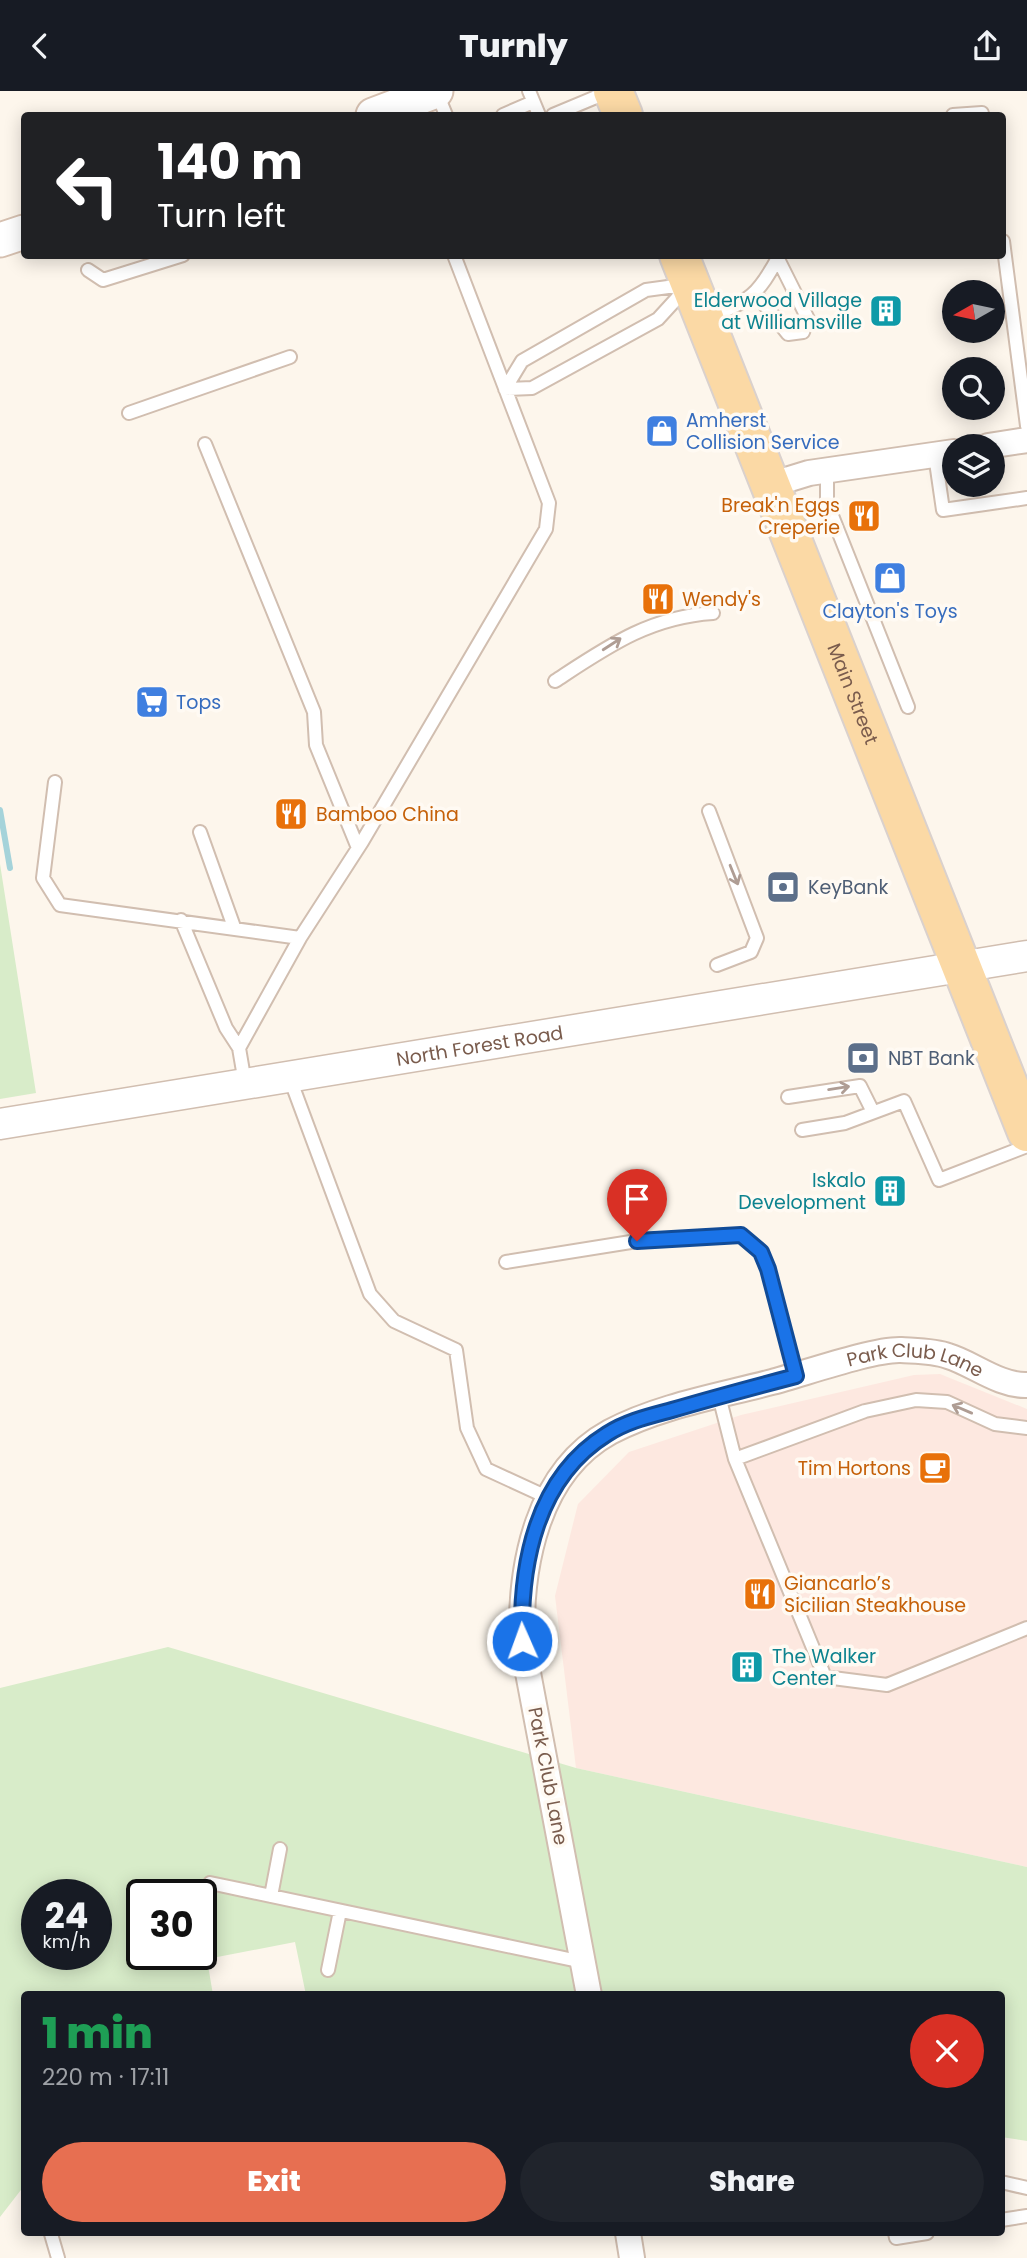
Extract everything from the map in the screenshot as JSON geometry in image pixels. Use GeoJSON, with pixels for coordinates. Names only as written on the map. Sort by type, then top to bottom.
{"type":"FeatureCollection","features":[{"type":"Feature","properties":{"kind":"main road"},"geometry":{"type":"LineString","coordinates":[[392,112],[436,91]]}},
{"type":"Feature","properties":{"kind":"main road"},"geometry":{"type":"LineString","coordinates":[[612,91],[622,112]]}},
{"type":"Feature","properties":{"kind":"main road"},"geometry":{"type":"LineString","coordinates":[[0,240],[21,233]]}},
{"type":"Feature","properties":{"kind":"main road","name":"Main Street"},"geometry":{"type":"LineString","coordinates":[[684,270],[1027,1132]]}},
{"type":"Feature","properties":{"kind":"street"},"geometry":{"type":"LineString","coordinates":[[1005,443],[1027,440]]}},
{"type":"Feature","properties":{"kind":"street"},"geometry":{"type":"LineString","coordinates":[[770,485],[827,471],[942,453]]}},
{"type":"Feature","properties":{"kind":"street","name":"North Forest Road"},"geometry":{"type":"LineString","coordinates":[[0,1124],[1027,956]]}},
{"type":"Feature","properties":{"kind":"street","name":"Park Club Lane"},"geometry":{"type":"LineString","coordinates":[[588,1991],[522,1641],[521,1600],[527,1559],[549,1498],[565,1472],[587,1449],[608,1433],[631,1422],[719,1396],[897,1350],[949,1356],[976,1371],[1027,1385]]}},
{"type":"Feature","properties":{"kind":"street"},"geometry":{"type":"LineString","coordinates":[[628,2236],[632,2258]]}},
{"type":"Feature","properties":{"kind":"lane"},"geometry":{"type":"LineString","coordinates":[[436,91],[445,112]]}},
{"type":"Feature","properties":{"kind":"lane"},"geometry":{"type":"LineString","coordinates":[[560,112],[612,91]]}},
{"type":"Feature","properties":{"kind":"lane"},"geometry":{"type":"LineString","coordinates":[[508,112],[531,97]]}},
{"type":"Feature","properties":{"kind":"lane"},"geometry":{"type":"LineString","coordinates":[[88,270],[103,280],[170,259]]}},
{"type":"Feature","properties":{"kind":"lane"},"geometry":{"type":"LineString","coordinates":[[239,1048],[300,938],[358,848],[546,529],[549,503],[456,259]]}},
{"type":"Feature","properties":{"kind":"lane"},"geometry":{"type":"LineString","coordinates":[[704,320],[743,304],[755,294],[778,259]]}},
{"type":"Feature","properties":{"kind":"lane"},"geometry":{"type":"LineString","coordinates":[[755,294],[789,334],[796,335],[808,325],[808,319],[780,259]]}},
{"type":"Feature","properties":{"kind":"lane"},"geometry":{"type":"LineString","coordinates":[[1005,259],[1027,426]]}},
{"type":"Feature","properties":{"kind":"lane"},"geometry":{"type":"LineString","coordinates":[[505,389],[533,389],[658,319],[684,270]]}},
{"type":"Feature","properties":{"kind":"lane"},"geometry":{"type":"LineString","coordinates":[[505,389],[522,361],[684,270]]}},
{"type":"Feature","properties":{"kind":"lane"},"geometry":{"type":"LineString","coordinates":[[129,413],[290,357]]}},
{"type":"Feature","properties":{"kind":"lane"},"geometry":{"type":"LineString","coordinates":[[205,444],[314,712],[316,745],[358,848]]}},
{"type":"Feature","properties":{"kind":"lane"},"geometry":{"type":"LineString","coordinates":[[827,471],[827,503],[908,707]]}},
{"type":"Feature","properties":{"kind":"lane"},"geometry":{"type":"LineString","coordinates":[[943,497],[943,510],[1027,498]]}},
{"type":"Feature","properties":{"kind":"lane"},"geometry":{"type":"LineString","coordinates":[[555,681],[625,636],[682,615],[713,613]]}},
{"type":"Feature","properties":{"kind":"lane"},"geometry":{"type":"LineString","coordinates":[[55,782],[43,877],[60,905],[300,938]]}},
{"type":"Feature","properties":{"kind":"lane"},"geometry":{"type":"LineString","coordinates":[[709,811],[757,938],[751,952],[717,965]]}},
{"type":"Feature","properties":{"kind":"lane"},"geometry":{"type":"LineString","coordinates":[[200,832],[234,927]]}},
{"type":"Feature","properties":{"kind":"lane"},"geometry":{"type":"LineString","coordinates":[[181,920],[226,1028],[239,1048],[245,1084]]}},
{"type":"Feature","properties":{"kind":"lane"},"geometry":{"type":"LineString","coordinates":[[289,1076],[370,1294],[394,1321],[456,1350],[467,1428],[486,1469],[549,1498]]}},
{"type":"Feature","properties":{"kind":"lane"},"geometry":{"type":"LineString","coordinates":[[788,1097],[860,1086],[873,1112]]}},
{"type":"Feature","properties":{"kind":"lane"},"geometry":{"type":"LineString","coordinates":[[802,1130],[845,1123],[904,1101],[939,1180],[1027,1146]]}},
{"type":"Feature","properties":{"kind":"lane"},"geometry":{"type":"LineString","coordinates":[[506,1262],[637,1241],[741,1235],[761,1252],[768,1269],[796,1376]]}},
{"type":"Feature","properties":{"kind":"lane"},"geometry":{"type":"LineString","coordinates":[[719,1396],[735,1458],[825,1677],[887,1685],[1027,1628]]}},
{"type":"Feature","properties":{"kind":"lane"},"geometry":{"type":"LineString","coordinates":[[735,1458],[865,1411],[916,1400],[947,1402],[995,1423],[1027,1428]]}},
{"type":"Feature","properties":{"kind":"lane"},"geometry":{"type":"LineString","coordinates":[[271,1896],[280,1849]]}},
{"type":"Feature","properties":{"kind":"lane"},"geometry":{"type":"LineString","coordinates":[[217,1884],[583,1962]]}},
{"type":"Feature","properties":{"kind":"lane"},"geometry":{"type":"LineString","coordinates":[[328,1970],[340,1911]]}},
{"type":"Feature","properties":{"kind":"lane"},"geometry":{"type":"LineString","coordinates":[[1005,2183],[1027,2188]]}},
{"type":"Feature","properties":{"kind":"lane"},"geometry":{"type":"LineString","coordinates":[[1005,2220],[1027,2216]]}},
{"type":"Feature","properties":{"kind":"lane"},"geometry":{"type":"LineString","coordinates":[[52,2236],[58,2258]]}},
{"type":"Feature","properties":{"kind":"shaded area"},"geometry":{"type":"Polygon","coordinates":[[[940,1374],[1027,1409],[1027,1867],[576,1768],[555,1596],[578,1504],[629,1452],[741,1415],[914,1375],[940,1374]]]}},
{"type":"Feature","properties":{"kind":"green space"},"geometry":{"type":"Polygon","coordinates":[[[0,864],[36,1093],[0,1099],[0,864]]]}},
{"type":"Feature","properties":{"kind":"green space"},"geometry":{"type":"Polygon","coordinates":[[[168,1647],[576,1768],[1027,1867],[1027,2141],[1005,2138],[1005,1991],[305,1991],[295,1942],[217,1957],[217,1879],[126,1879],[126,1970],[209,1970],[212,1991],[21,1991],[21,2190],[0,2217],[0,1688],[168,1647]]]}},
{"type":"Feature","properties":{"kind":"waterway"},"geometry":{"type":"LineString","coordinates":[[0,810],[10,868]]}},
{"type":"Feature","properties":{"kind":"place","name":"Elderwood Village at Williamsville"},"geometry":{"type":"Point","coordinates":[886,311]}},
{"type":"Feature","properties":{"kind":"place","name":"Amherst Collision Service"},"geometry":{"type":"Point","coordinates":[662,431]}},
{"type":"Feature","properties":{"kind":"place","name":"Break'n Eggs Creperie"},"geometry":{"type":"Point","coordinates":[864,516]}},
{"type":"Feature","properties":{"kind":"place","name":"Clayton's Toys"},"geometry":{"type":"Point","coordinates":[890,578]}},
{"type":"Feature","properties":{"kind":"place","name":"Wendy's"},"geometry":{"type":"Point","coordinates":[658,599]}},
{"type":"Feature","properties":{"kind":"place","name":"Tops"},"geometry":{"type":"Point","coordinates":[152,702]}},
{"type":"Feature","properties":{"kind":"place","name":"Bamboo China"},"geometry":{"type":"Point","coordinates":[291,814]}},
{"type":"Feature","properties":{"kind":"place","name":"KeyBank"},"geometry":{"type":"Point","coordinates":[783,887]}},
{"type":"Feature","properties":{"kind":"place","name":"NBT Bank"},"geometry":{"type":"Point","coordinates":[863,1058]}},
{"type":"Feature","properties":{"kind":"place","name":"Iskalo Development"},"geometry":{"type":"Point","coordinates":[890,1191]}},
{"type":"Feature","properties":{"kind":"place","name":"Tim Hortons"},"geometry":{"type":"Point","coordinates":[935,1468]}},
{"type":"Feature","properties":{"kind":"place","name":"Giancarlo’s Sicilian Steakhouse"},"geometry":{"type":"Point","coordinates":[760,1594]}},
{"type":"Feature","properties":{"kind":"place","name":"The Walker Center"},"geometry":{"type":"Point","coordinates":[747,1667]}},
{"type":"Feature","properties":{"kind":"route"},"geometry":{"type":"LineString","coordinates":[[522,1641],[521,1600],[527,1559],[536,1528],[549,1498],[565,1472],[587,1449],[608,1433],[631,1422],[796,1376],[768,1269],[761,1252],[741,1235],[637,1241]]}}]}
